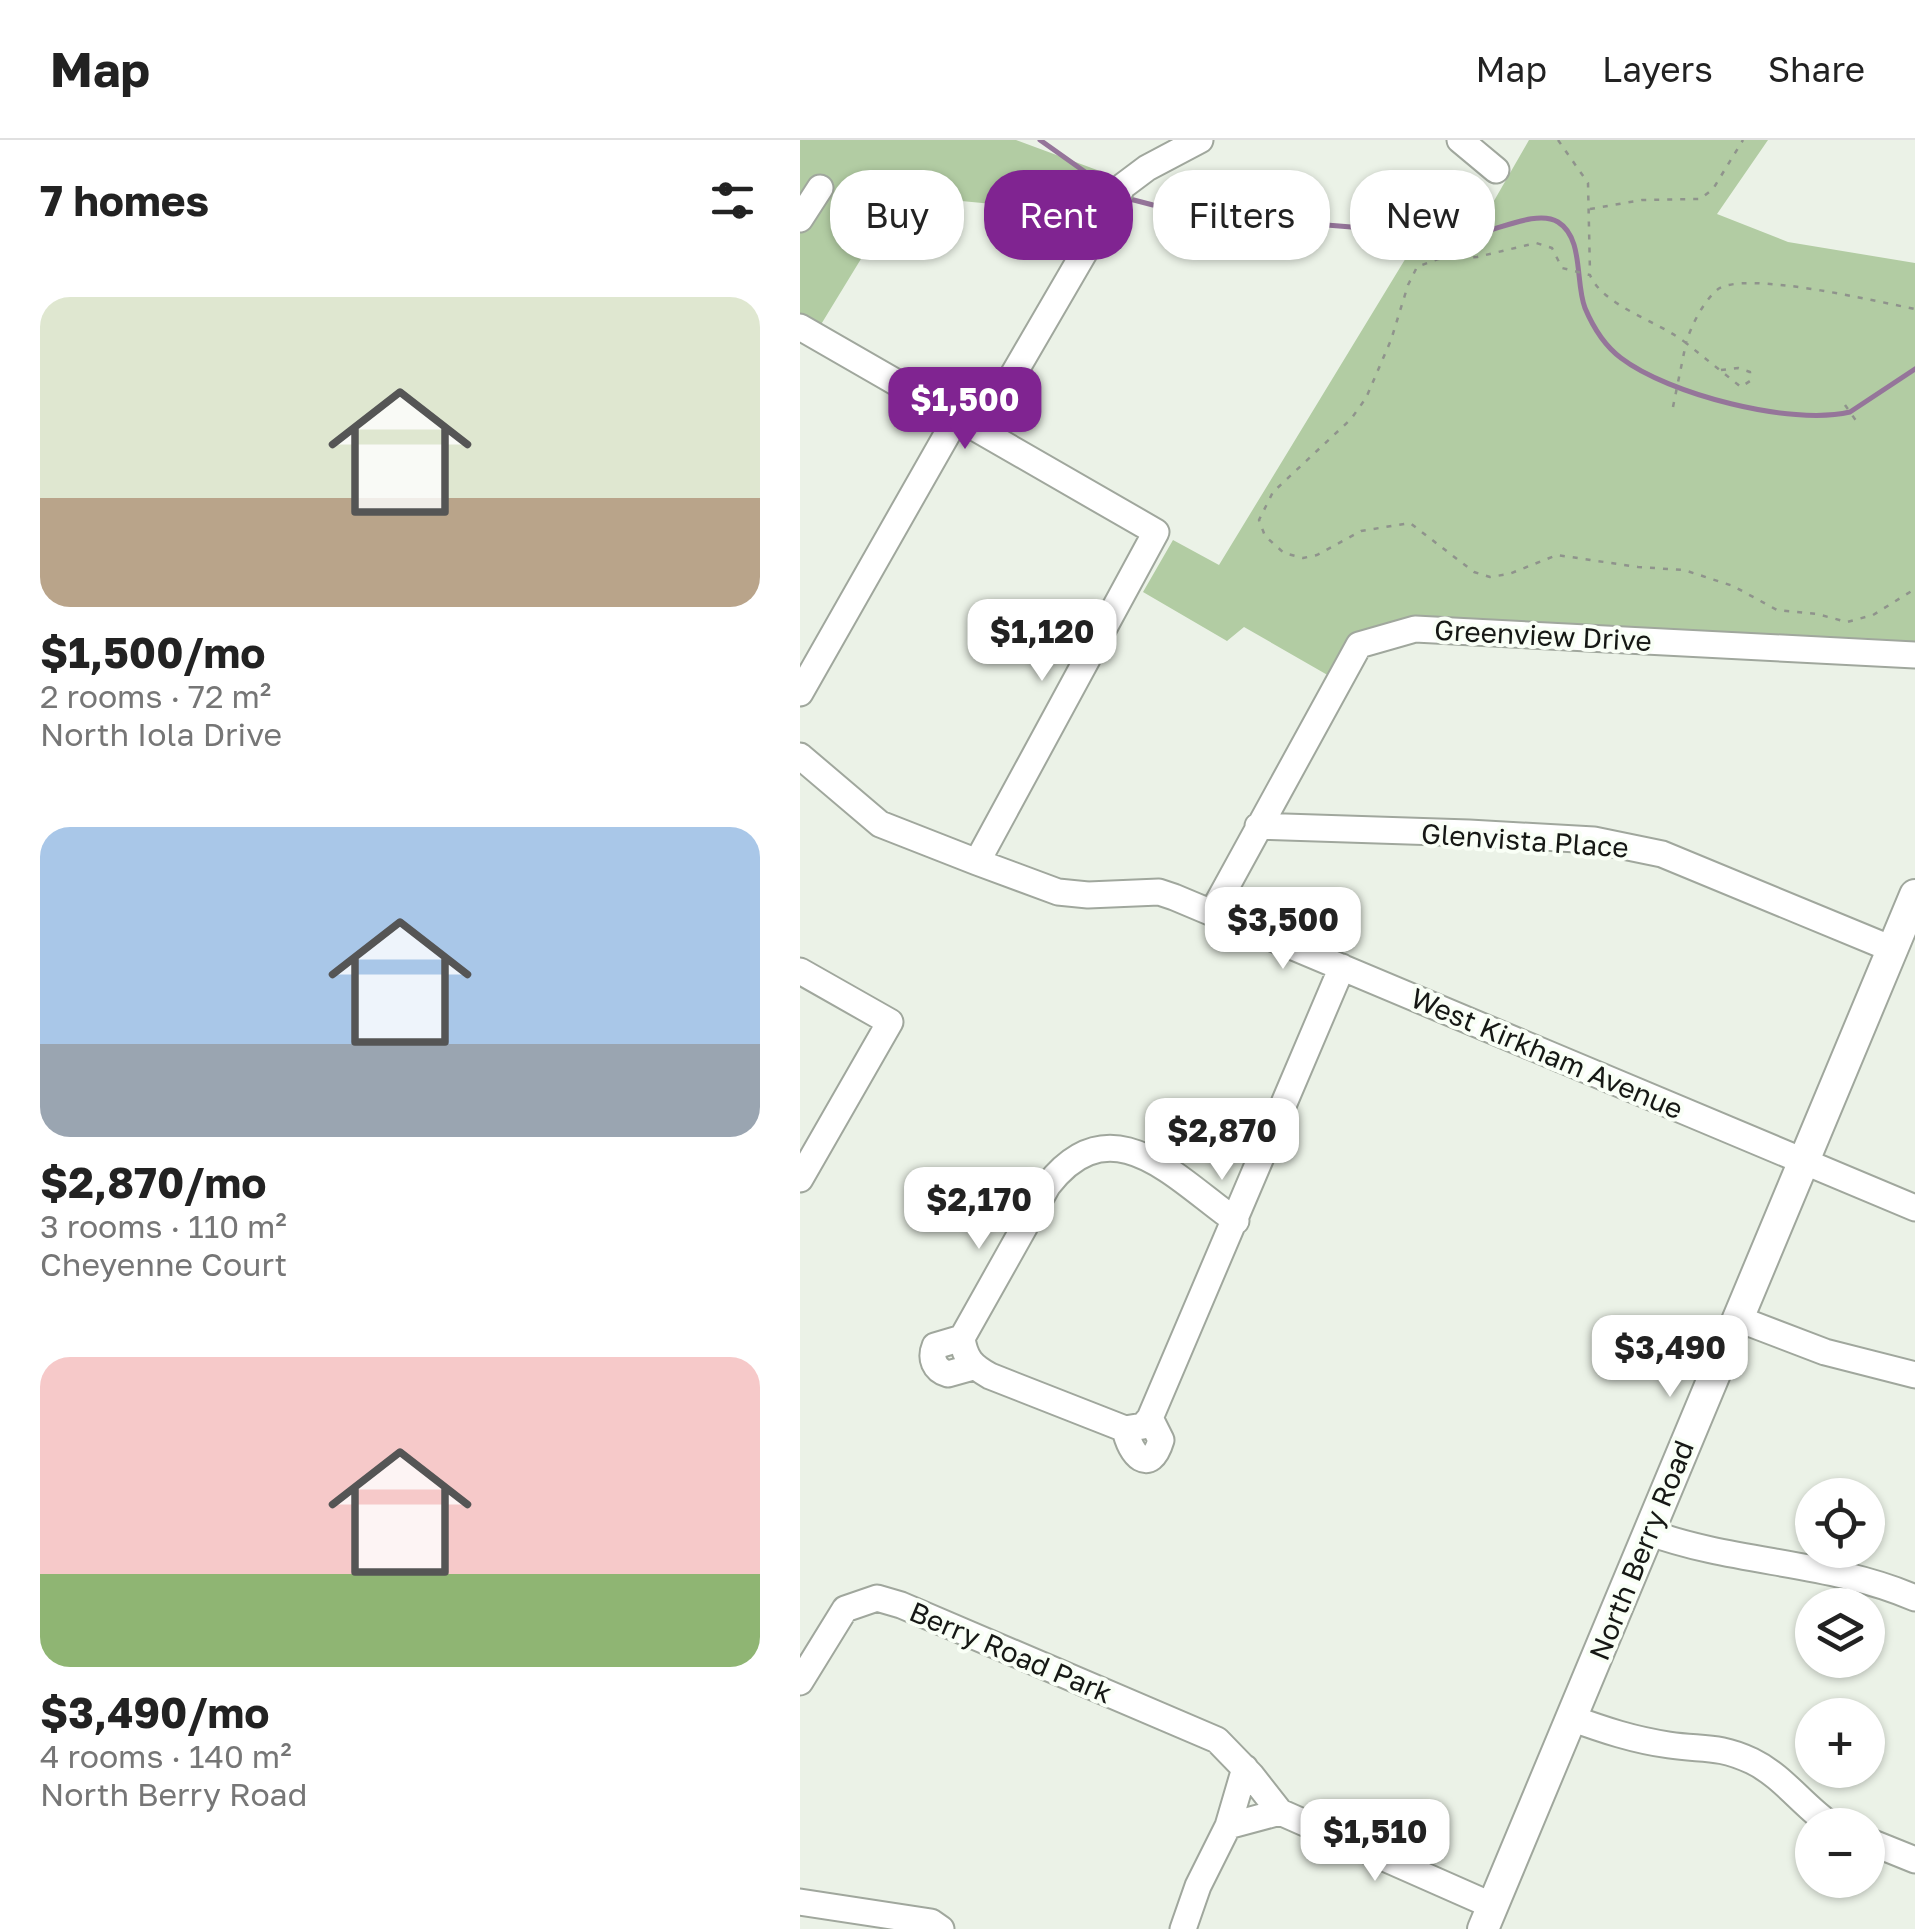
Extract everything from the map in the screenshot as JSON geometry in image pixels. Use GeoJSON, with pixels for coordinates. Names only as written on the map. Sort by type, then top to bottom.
{"type":"FeatureCollection","features":[{"type":"Feature","properties":{"kind":"main road","name":"North Berry Road"},"geometry":{"type":"LineString","coordinates":[[1488,1917],[1915,895]]}},
{"type":"Feature","properties":{"kind":"street"},"geometry":{"type":"LineString","coordinates":[[981,430],[1118,194],[1147,168],[1200,140]]}},
{"type":"Feature","properties":{"kind":"street"},"geometry":{"type":"LineString","coordinates":[[1460,140],[1496,170]]}},
{"type":"Feature","properties":{"kind":"street"},"geometry":{"type":"LineString","coordinates":[[800,219],[820,188]]}},
{"type":"Feature","properties":{"kind":"street"},"geometry":{"type":"LineString","coordinates":[[800,327],[1156,532],[978,862]]}},
{"type":"Feature","properties":{"kind":"street"},"geometry":{"type":"LineString","coordinates":[[800,693],[957,417]]}},
{"type":"Feature","properties":{"kind":"street","name":"Greenview Drive"},"geometry":{"type":"LineString","coordinates":[[1212,913],[1359,645],[1415,628],[1915,654]]}},
{"type":"Feature","properties":{"kind":"street","name":"West Kirkham Avenue"},"geometry":{"type":"LineString","coordinates":[[800,756],[880,824],[1058,892],[1158,892],[1915,1208]]}},
{"type":"Feature","properties":{"kind":"street","name":"Glenvista Place"},"geometry":{"type":"LineString","coordinates":[[1258,826],[1470,832],[1629,845],[1662,854],[1892,949]]}},
{"type":"Feature","properties":{"kind":"street"},"geometry":{"type":"LineString","coordinates":[[1236,1221],[1144,1154],[1125,1147],[1104,1146],[1082,1154],[1062,1168],[1048,1185],[962,1338],[964,1352],[973,1366],[1139,1424],[1236,1221],[1342,968]]}},
{"type":"Feature","properties":{"kind":"street"},"geometry":{"type":"LineString","coordinates":[[800,971],[890,1022],[800,1179]]}},
{"type":"Feature","properties":{"kind":"street"},"geometry":{"type":"LineString","coordinates":[[1736,1318],[1825,1352],[1915,1375]]}},
{"type":"Feature","properties":{"kind":"street"},"geometry":{"type":"LineString","coordinates":[[1648,1532],[1678,1543],[1832,1571],[1915,1598]]}},
{"type":"Feature","properties":{"kind":"street","name":"Berry Road Park"},"geometry":{"type":"LineString","coordinates":[[800,1682],[845,1610],[877,1598],[900,1605],[1216,1740],[1280,1812],[1488,1917]]}},
{"type":"Feature","properties":{"kind":"street"},"geometry":{"type":"LineString","coordinates":[[1571,1718],[1624,1738],[1718,1748],[1756,1763],[1810,1808]]}},
{"type":"Feature","properties":{"kind":"street"},"geometry":{"type":"LineString","coordinates":[[1183,1929],[1198,1886],[1228,1826],[1244,1768]]}},
{"type":"Feature","properties":{"kind":"street"},"geometry":{"type":"LineString","coordinates":[[1228,1826],[1280,1812]]}},
{"type":"Feature","properties":{"kind":"street"},"geometry":{"type":"LineString","coordinates":[[1885,1847],[1915,1860]]}},
{"type":"Feature","properties":{"kind":"street"},"geometry":{"type":"LineString","coordinates":[[800,1902],[931,1922],[941,1929]]}},
{"type":"Feature","properties":{"kind":"path"},"geometry":{"type":"LineString","coordinates":[[1558,140],[1588,183],[1590,275],[1602,294],[1667,328],[1729,380],[1741,387],[1750,381],[1750,372],[1738,368],[1721,370]]}},
{"type":"Feature","properties":{"kind":"path"},"geometry":{"type":"LineString","coordinates":[[1590,209],[1642,200],[1700,199],[1713,189],[1743,140]]}},
{"type":"Feature","properties":{"kind":"path"},"geometry":{"type":"LineString","coordinates":[[1590,275],[1566,272],[1552,248],[1536,243],[1477,258],[1438,259],[1417,267],[1392,340],[1366,398],[1351,418],[1265,502],[1258,520],[1265,536],[1284,553],[1303,558],[1317,555],[1360,531],[1410,522],[1482,575],[1497,577],[1556,555],[1684,570],[1732,586],[1777,610],[1848,622],[1874,616],[1915,589]]}},
{"type":"Feature","properties":{"kind":"path"},"geometry":{"type":"LineString","coordinates":[[1672,407],[1672,395],[1694,322],[1718,288],[1742,281],[1778,284],[1915,309]]}},
{"type":"Feature","properties":{"kind":"path"},"geometry":{"type":"LineString","coordinates":[[1845,404],[1857,422]]}},
{"type":"Feature","properties":{"kind":"green space"},"geometry":{"type":"Polygon","coordinates":[[[800,140],[1016,140],[1097,170],[984,170],[984,203],[964,201],[964,170],[830,170],[830,260],[860,260],[817,331],[800,321],[800,140]]]}},
{"type":"Feature","properties":{"kind":"green space"},"geometry":{"type":"Polygon","coordinates":[[[1529,140],[1768,140],[1717,214],[1788,242],[1915,263],[1915,645],[1402,624],[1331,677],[1244,627],[1227,641],[1143,592],[1173,540],[1219,565],[1405,260],[1495,260],[1495,199],[1529,140]]]}},
{"type":"Feature","properties":{"kind":"waterway"},"geometry":{"type":"LineString","coordinates":[[1040,140],[1082,170]]}},
{"type":"Feature","properties":{"kind":"waterway"},"geometry":{"type":"LineString","coordinates":[[1133,200],[1302,223],[1462,236],[1537,218],[1558,222],[1572,239],[1585,308],[1610,348],[1668,384],[1731,404],[1796,415],[1850,412],[1915,369]]}}]}
